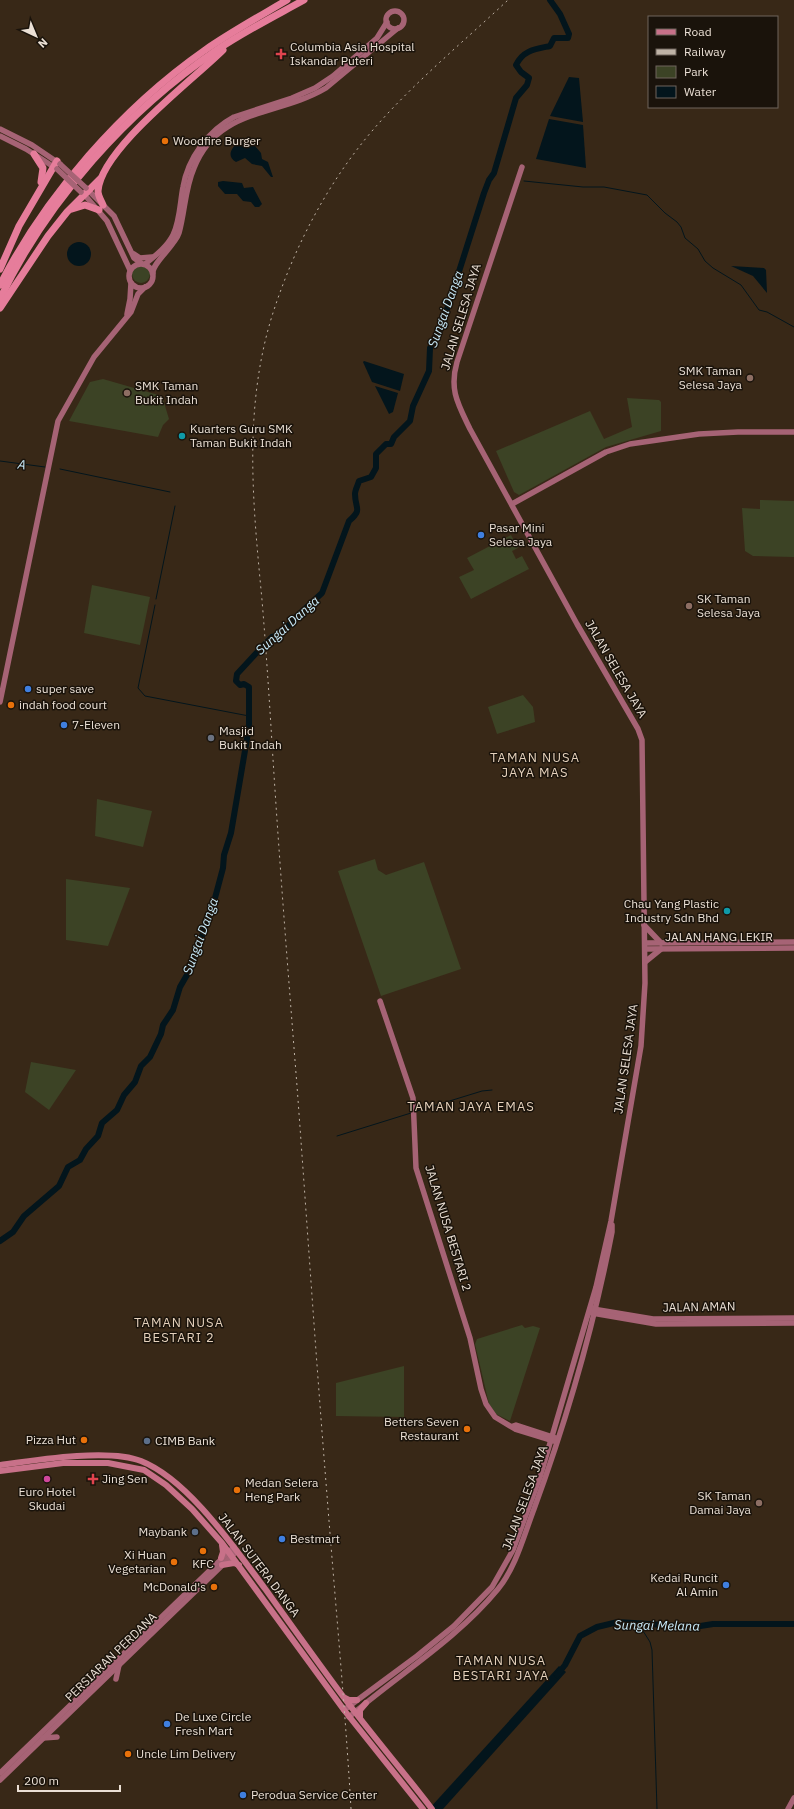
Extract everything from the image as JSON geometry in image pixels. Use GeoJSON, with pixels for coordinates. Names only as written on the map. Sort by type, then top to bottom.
{"type":"FeatureCollection","features":[{"type":"Feature","properties":{"kind":"highway"},"geometry":{"type":"LineString","coordinates":[[0,285],[24,243],[47,209],[85,159],[127,116],[205,50],[288,0]]}},
{"type":"Feature","properties":{"kind":"highway"},"geometry":{"type":"LineString","coordinates":[[0,299],[31,243],[65,195],[99,153],[165,90],[203,60],[233,40],[304,0]]}},
{"type":"Feature","properties":{"kind":"highway"},"geometry":{"type":"LineString","coordinates":[[67,212],[85,205],[101,208],[98,192],[99,184],[116,152],[128,138],[233,40]]}},
{"type":"Feature","properties":{"kind":"highway"},"geometry":{"type":"LineString","coordinates":[[34,154],[43,168],[39,190]]}},
{"type":"Feature","properties":{"kind":"highway"},"geometry":{"type":"LineString","coordinates":[[0,269],[12,240],[39,190],[57,165]]}},
{"type":"Feature","properties":{"kind":"highway"},"geometry":{"type":"LineString","coordinates":[[0,308],[48,236],[85,191],[106,171]]}},
{"type":"Feature","properties":{"kind":"main road","name":"JALAN SUTERA DANGA"},"geometry":{"type":"LineString","coordinates":[[0,1465],[88,1456],[110,1456],[140,1460],[163,1473],[181,1488],[210,1517],[350,1705],[432,1809]]}},
{"type":"Feature","properties":{"kind":"main road","name":"JALAN SUTERA DANGA"},"geometry":{"type":"LineString","coordinates":[[0,1471],[63,1463],[108,1463],[135,1467],[153,1475],[166,1485],[192,1509],[222,1543],[349,1717],[422,1808]]}},
{"type":"Feature","properties":{"kind":"main road"},"geometry":{"type":"LineString","coordinates":[[222,1543],[223,1552],[221,1562],[239,1565]]}},
{"type":"Feature","properties":{"kind":"main road"},"geometry":{"type":"LineString","coordinates":[[344,1697],[349,1700],[357,1700]]}},
{"type":"Feature","properties":{"kind":"main road"},"geometry":{"type":"LineString","coordinates":[[360,1717],[360,1710],[366,1703]]}},
{"type":"Feature","properties":{"kind":"street"},"geometry":{"type":"LineString","coordinates":[[0,703],[58,421],[94,357],[126,316],[131,312],[138,294],[152,280],[156,264],[174,239],[183,186],[193,158],[200,146],[228,123],[277,106],[305,93],[333,76],[380,35],[387,22],[389,14],[394,11],[400,12],[404,19],[402,25],[326,88],[302,101],[277,106]]}},
{"type":"Feature","properties":{"kind":"street"},"geometry":{"type":"LineString","coordinates":[[387,22],[390,26],[398,28]]}},
{"type":"Feature","properties":{"kind":"street"},"geometry":{"type":"LineString","coordinates":[[0,129],[32,145],[57,165],[101,208],[114,216],[134,258],[152,269],[153,273]]}},
{"type":"Feature","properties":{"kind":"street"},"geometry":{"type":"LineString","coordinates":[[0,136],[57,165]]}},
{"type":"Feature","properties":{"kind":"street","name":"JALAN SELESA JAYA"},"geometry":{"type":"LineString","coordinates":[[349,1717],[456,1632],[498,1588],[505,1578],[518,1552],[586,1341],[612,1221],[641,1046],[645,1002],[642,740],[638,729],[577,624],[456,400],[453,379],[457,362],[522,167]]}},
{"type":"Feature","properties":{"kind":"street"},"geometry":{"type":"LineString","coordinates":[[101,208],[130,270],[130,299],[126,316]]}},
{"type":"Feature","properties":{"kind":"street"},"geometry":{"type":"LineString","coordinates":[[130,270],[135,265],[143,264],[156,256],[174,239]]}},
{"type":"Feature","properties":{"kind":"street"},"geometry":{"type":"LineString","coordinates":[[128,248],[140,258],[156,256]]}},
{"type":"Feature","properties":{"kind":"street"},"geometry":{"type":"LineString","coordinates":[[131,283],[137,287],[145,287]]}},
{"type":"Feature","properties":{"kind":"street"},"geometry":{"type":"LineString","coordinates":[[512,504],[606,452],[630,444],[699,434],[794,432]]}},
{"type":"Feature","properties":{"kind":"street"},"geometry":{"type":"LineString","coordinates":[[644,924],[661,946],[645,962]]}},
{"type":"Feature","properties":{"kind":"street","name":"JALAN HANG LEKIR"},"geometry":{"type":"LineString","coordinates":[[661,946],[794,942]]}},
{"type":"Feature","properties":{"kind":"street","name":"JALAN HANG LEKIR"},"geometry":{"type":"LineString","coordinates":[[645,946],[794,948]]}},
{"type":"Feature","properties":{"kind":"street","name":"JALAN NUSA BESTARI 2"},"geometry":{"type":"LineString","coordinates":[[380,1001],[413,1098],[416,1168],[470,1338],[483,1396],[490,1412],[495,1417],[513,1426],[516,1425],[554,1439]]}},
{"type":"Feature","properties":{"kind":"street","name":"JALAN SELESA JAYA"},"geometry":{"type":"LineString","coordinates":[[344,1710],[417,1656],[454,1626],[492,1587],[513,1550],[554,1439],[601,1288],[612,1232],[612,1221]]}},
{"type":"Feature","properties":{"kind":"street"},"geometry":{"type":"LineString","coordinates":[[601,1288],[599,1301],[605,1313]]}},
{"type":"Feature","properties":{"kind":"street"},"geometry":{"type":"LineString","coordinates":[[593,1311],[605,1313]]}},
{"type":"Feature","properties":{"kind":"street"},"geometry":{"type":"LineString","coordinates":[[586,1341],[594,1323],[605,1313]]}},
{"type":"Feature","properties":{"kind":"street","name":"JALAN AMAN"},"geometry":{"type":"LineString","coordinates":[[605,1313],[653,1319],[794,1318]]}},
{"type":"Feature","properties":{"kind":"street","name":"JALAN AMAN"},"geometry":{"type":"LineString","coordinates":[[605,1313],[656,1324],[794,1323]]}},
{"type":"Feature","properties":{"kind":"street","name":"PERSIARAN PERDANA"},"geometry":{"type":"LineString","coordinates":[[0,1773],[235,1549]]}},
{"type":"Feature","properties":{"kind":"street","name":"PERSIARAN PERDANA"},"geometry":{"type":"LineString","coordinates":[[0,1780],[119,1665],[221,1562]]}},
{"type":"Feature","properties":{"kind":"street"},"geometry":{"type":"LineString","coordinates":[[116,1680],[119,1665]]}},
{"type":"Feature","properties":{"kind":"street"},"geometry":{"type":"LineString","coordinates":[[43,1738],[57,1737]]}},
{"type":"Feature","properties":{"kind":"street"},"geometry":{"type":"LineString","coordinates":[[788,1809],[794,1798]]}},
{"type":"Feature","properties":{"kind":"green space"},"geometry":{"type":"Polygon","coordinates":[[[137,265],[145,265],[150,270],[148,281],[145,283],[137,283],[132,278],[132,270],[137,265]]]}},
{"type":"Feature","properties":{"kind":"green space"},"geometry":{"type":"Polygon","coordinates":[[[103,379],[162,396],[169,419],[163,425],[158,437],[69,421],[90,382],[103,379]]]}},
{"type":"Feature","properties":{"kind":"green space"},"geometry":{"type":"Polygon","coordinates":[[[627,398],[659,400],[661,402],[661,431],[606,447],[519,495],[514,492],[496,451],[590,411],[604,439],[632,427],[627,398]]]}},
{"type":"Feature","properties":{"kind":"green space"},"geometry":{"type":"Polygon","coordinates":[[[760,500],[794,501],[794,557],[753,556],[745,551],[742,508],[760,509],[760,500]]]}},
{"type":"Feature","properties":{"kind":"green space"},"geometry":{"type":"Polygon","coordinates":[[[511,535],[518,548],[512,551],[516,559],[522,556],[529,569],[471,599],[459,577],[474,570],[467,558],[511,535]]]}},
{"type":"Feature","properties":{"kind":"green space"},"geometry":{"type":"Polygon","coordinates":[[[92,585],[150,597],[140,645],[84,633],[92,585]]]}},
{"type":"Feature","properties":{"kind":"green space"},"geometry":{"type":"Polygon","coordinates":[[[523,695],[533,707],[535,722],[497,734],[488,707],[523,695]]]}},
{"type":"Feature","properties":{"kind":"green space"},"geometry":{"type":"Polygon","coordinates":[[[97,799],[152,811],[143,847],[95,836],[97,799]]]}},
{"type":"Feature","properties":{"kind":"green space"},"geometry":{"type":"Polygon","coordinates":[[[375,859],[378,870],[386,875],[424,862],[461,969],[381,996],[338,871],[375,859]]]}},
{"type":"Feature","properties":{"kind":"green space"},"geometry":{"type":"Polygon","coordinates":[[[66,879],[130,888],[108,946],[66,940],[66,879]]]}},
{"type":"Feature","properties":{"kind":"green space"},"geometry":{"type":"Polygon","coordinates":[[[31,1062],[76,1070],[49,1110],[25,1092],[31,1062]]]}},
{"type":"Feature","properties":{"kind":"green space"},"geometry":{"type":"Polygon","coordinates":[[[522,1325],[525,1328],[533,1326],[540,1328],[510,1421],[496,1414],[489,1404],[475,1344],[477,1339],[522,1325]]]}},
{"type":"Feature","properties":{"kind":"green space"},"geometry":{"type":"Polygon","coordinates":[[[404,1366],[404,1417],[336,1416],[336,1383],[404,1366]]]}},
{"type":"Feature","properties":{"kind":"water"},"geometry":{"type":"Polygon","coordinates":[[[569,77],[579,78],[583,122],[550,116],[569,77]]]}},
{"type":"Feature","properties":{"kind":"water"},"geometry":{"type":"Polygon","coordinates":[[[549,119],[583,125],[586,168],[536,159],[549,119]]]}},
{"type":"Feature","properties":{"kind":"water"},"geometry":{"type":"Polygon","coordinates":[[[250,140],[261,153],[262,159],[268,162],[273,177],[271,177],[262,166],[252,164],[245,158],[236,162],[231,157],[231,151],[239,141],[250,140]]]}},
{"type":"Feature","properties":{"kind":"water"},"geometry":{"type":"Polygon","coordinates":[[[223,181],[242,183],[244,188],[253,187],[262,204],[259,207],[255,207],[251,202],[243,201],[237,194],[225,194],[218,186],[218,182],[223,181]]]}},
{"type":"Feature","properties":{"kind":"water"},"geometry":{"type":"Polygon","coordinates":[[[79,242],[87,246],[91,254],[87,262],[79,266],[71,262],[67,254],[71,246],[79,242]]]}},
{"type":"Feature","properties":{"kind":"water"},"geometry":{"type":"Polygon","coordinates":[[[731,266],[764,268],[766,270],[767,293],[753,276],[731,266]]]}},
{"type":"Feature","properties":{"kind":"water"},"geometry":{"type":"Polygon","coordinates":[[[364,361],[404,374],[400,391],[372,382],[363,362],[364,361]]]}},
{"type":"Feature","properties":{"kind":"water"},"geometry":{"type":"Polygon","coordinates":[[[375,386],[398,393],[393,412],[389,414],[375,386]]]}},
{"type":"Feature","properties":{"kind":"water"},"geometry":{"type":"Polygon","coordinates":[[[559,1666],[566,1672],[443,1809],[429,1809],[559,1666]]]}},
{"type":"Feature","properties":{"kind":"waterway","name":"Sungai Danga"},"geometry":{"type":"LineString","coordinates":[[0,1241],[13,1232],[24,1216],[59,1186],[68,1167],[80,1160],[86,1149],[98,1136],[102,1123],[117,1110],[124,1095],[135,1082],[141,1066],[150,1057],[161,1034],[163,1025],[173,1010],[180,987],[191,968],[215,898],[223,868],[224,855],[231,833],[249,727],[249,687],[244,684],[240,685],[236,681],[237,674],[272,637],[280,635],[295,618],[322,593],[349,521],[357,511],[355,491],[359,481],[371,477],[376,468],[376,454],[386,444],[391,444],[394,437],[410,421],[413,406],[429,371],[430,348],[441,328],[484,193],[489,180],[494,173],[516,98],[527,85],[529,78],[521,72],[516,65],[526,53],[535,49],[550,46],[554,38],[568,38],[569,34],[560,14],[550,0]]}},
{"type":"Feature","properties":{"kind":"waterway"},"geometry":{"type":"LineString","coordinates":[[524,181],[583,187],[604,187],[647,195],[665,213],[677,222],[681,227],[685,238],[698,249],[705,261],[713,268],[741,285],[759,310],[767,312],[794,327]]}},
{"type":"Feature","properties":{"kind":"waterway","name":"A"},"geometry":{"type":"LineString","coordinates":[[0,461],[45,467]]}},
{"type":"Feature","properties":{"kind":"waterway"},"geometry":{"type":"LineString","coordinates":[[60,469],[170,492]]}},
{"type":"Feature","properties":{"kind":"waterway"},"geometry":{"type":"LineString","coordinates":[[156,599],[175,506]]}},
{"type":"Feature","properties":{"kind":"waterway"},"geometry":{"type":"LineString","coordinates":[[155,605],[138,688],[145,696],[249,716]]}},
{"type":"Feature","properties":{"kind":"waterway"},"geometry":{"type":"LineString","coordinates":[[417,1111],[482,1091],[492,1090]]}},
{"type":"Feature","properties":{"kind":"waterway"},"geometry":{"type":"LineString","coordinates":[[337,1136],[411,1113]]}},
{"type":"Feature","properties":{"kind":"waterway","name":"Sungai Melana"},"geometry":{"type":"LineString","coordinates":[[557,1675],[565,1665],[580,1636],[597,1627],[618,1622],[694,1627],[713,1624],[794,1624]]}},
{"type":"Feature","properties":{"kind":"waterway"},"geometry":{"type":"LineString","coordinates":[[638,1623],[650,1642],[652,1650],[657,1809]]}},
{"type":"Feature","properties":{"kind":"railway"},"geometry":{"type":"LineString","coordinates":[[351,1809],[256,529],[253,458],[257,387],[263,351],[272,316],[288,271],[308,228],[332,186],[345,166],[375,127],[411,89],[508,0]]}},
{"type":"Feature","properties":{"kind":"place","name":"Columbia Asia Hospital Iskandar Puteri"},"geometry":{"type":"Point","coordinates":[281,54]}},
{"type":"Feature","properties":{"kind":"place","name":"Woodfire Burger"},"geometry":{"type":"Point","coordinates":[165,141]}},
{"type":"Feature","properties":{"kind":"place","name":"SMK Taman Selesa Jaya"},"geometry":{"type":"Point","coordinates":[750,378]}},
{"type":"Feature","properties":{"kind":"place","name":"SMK Taman Bukit Indah"},"geometry":{"type":"Point","coordinates":[127,393]}},
{"type":"Feature","properties":{"kind":"place","name":"Kuarters Guru SMK Taman Bukit Indah"},"geometry":{"type":"Point","coordinates":[182,436]}},
{"type":"Feature","properties":{"kind":"place","name":"Pasar Mini Selesa Jaya"},"geometry":{"type":"Point","coordinates":[481,535]}},
{"type":"Feature","properties":{"kind":"place","name":"SK Taman Selesa Jaya"},"geometry":{"type":"Point","coordinates":[689,606]}},
{"type":"Feature","properties":{"kind":"place","name":"super save"},"geometry":{"type":"Point","coordinates":[28,689]}},
{"type":"Feature","properties":{"kind":"place","name":"indah food court"},"geometry":{"type":"Point","coordinates":[11,705]}},
{"type":"Feature","properties":{"kind":"place","name":"7-Eleven"},"geometry":{"type":"Point","coordinates":[64,725]}},
{"type":"Feature","properties":{"kind":"place","name":"Masjid Bukit Indah"},"geometry":{"type":"Point","coordinates":[211,738]}},
{"type":"Feature","properties":{"kind":"place","name":"Chau Yang Plastic Industry Sdn Bhd"},"geometry":{"type":"Point","coordinates":[727,911]}},
{"type":"Feature","properties":{"kind":"place","name":"Betters Seven Restaurant"},"geometry":{"type":"Point","coordinates":[467,1429]}},
{"type":"Feature","properties":{"kind":"place","name":"Pizza Hut"},"geometry":{"type":"Point","coordinates":[84,1440]}},
{"type":"Feature","properties":{"kind":"place","name":"CIMB Bank"},"geometry":{"type":"Point","coordinates":[147,1441]}},
{"type":"Feature","properties":{"kind":"place","name":"Euro Hotel Skudai"},"geometry":{"type":"Point","coordinates":[47,1479]}},
{"type":"Feature","properties":{"kind":"place","name":"Jing Sen"},"geometry":{"type":"Point","coordinates":[93,1479]}},
{"type":"Feature","properties":{"kind":"place","name":"Medan Selera Heng Park"},"geometry":{"type":"Point","coordinates":[237,1490]}},
{"type":"Feature","properties":{"kind":"place","name":"SK Taman Damai Jaya"},"geometry":{"type":"Point","coordinates":[759,1503]}},
{"type":"Feature","properties":{"kind":"place","name":"Maybank"},"geometry":{"type":"Point","coordinates":[195,1532]}},
{"type":"Feature","properties":{"kind":"place","name":"Bestmart"},"geometry":{"type":"Point","coordinates":[282,1539]}},
{"type":"Feature","properties":{"kind":"place","name":"KFC"},"geometry":{"type":"Point","coordinates":[203,1551]}},
{"type":"Feature","properties":{"kind":"place","name":"Xi Huan Vegetarian"},"geometry":{"type":"Point","coordinates":[174,1562]}},
{"type":"Feature","properties":{"kind":"place","name":"Kedai Runcit Al Amin"},"geometry":{"type":"Point","coordinates":[726,1585]}},
{"type":"Feature","properties":{"kind":"place","name":"McDonald's"},"geometry":{"type":"Point","coordinates":[214,1587]}},
{"type":"Feature","properties":{"kind":"place","name":"De Luxe Circle Fresh Mart"},"geometry":{"type":"Point","coordinates":[167,1724]}},
{"type":"Feature","properties":{"kind":"place","name":"Uncle Lim Delivery"},"geometry":{"type":"Point","coordinates":[128,1754]}},
{"type":"Feature","properties":{"kind":"place","name":"Perodua Service Center"},"geometry":{"type":"Point","coordinates":[243,1795]}},
{"type":"Feature","properties":{"kind":"district","name":"TAMAN NUSA JAYA MAS"},"geometry":{"type":"Point","coordinates":[535,764]}},
{"type":"Feature","properties":{"kind":"district","name":"TAMAN JAYA EMAS"},"geometry":{"type":"Point","coordinates":[471,1106]}},
{"type":"Feature","properties":{"kind":"district","name":"TAMAN NUSA BESTARI 2"},"geometry":{"type":"Point","coordinates":[179,1330]}},
{"type":"Feature","properties":{"kind":"district","name":"TAMAN NUSA BESTARI JAYA"},"geometry":{"type":"Point","coordinates":[501,1668]}}]}
